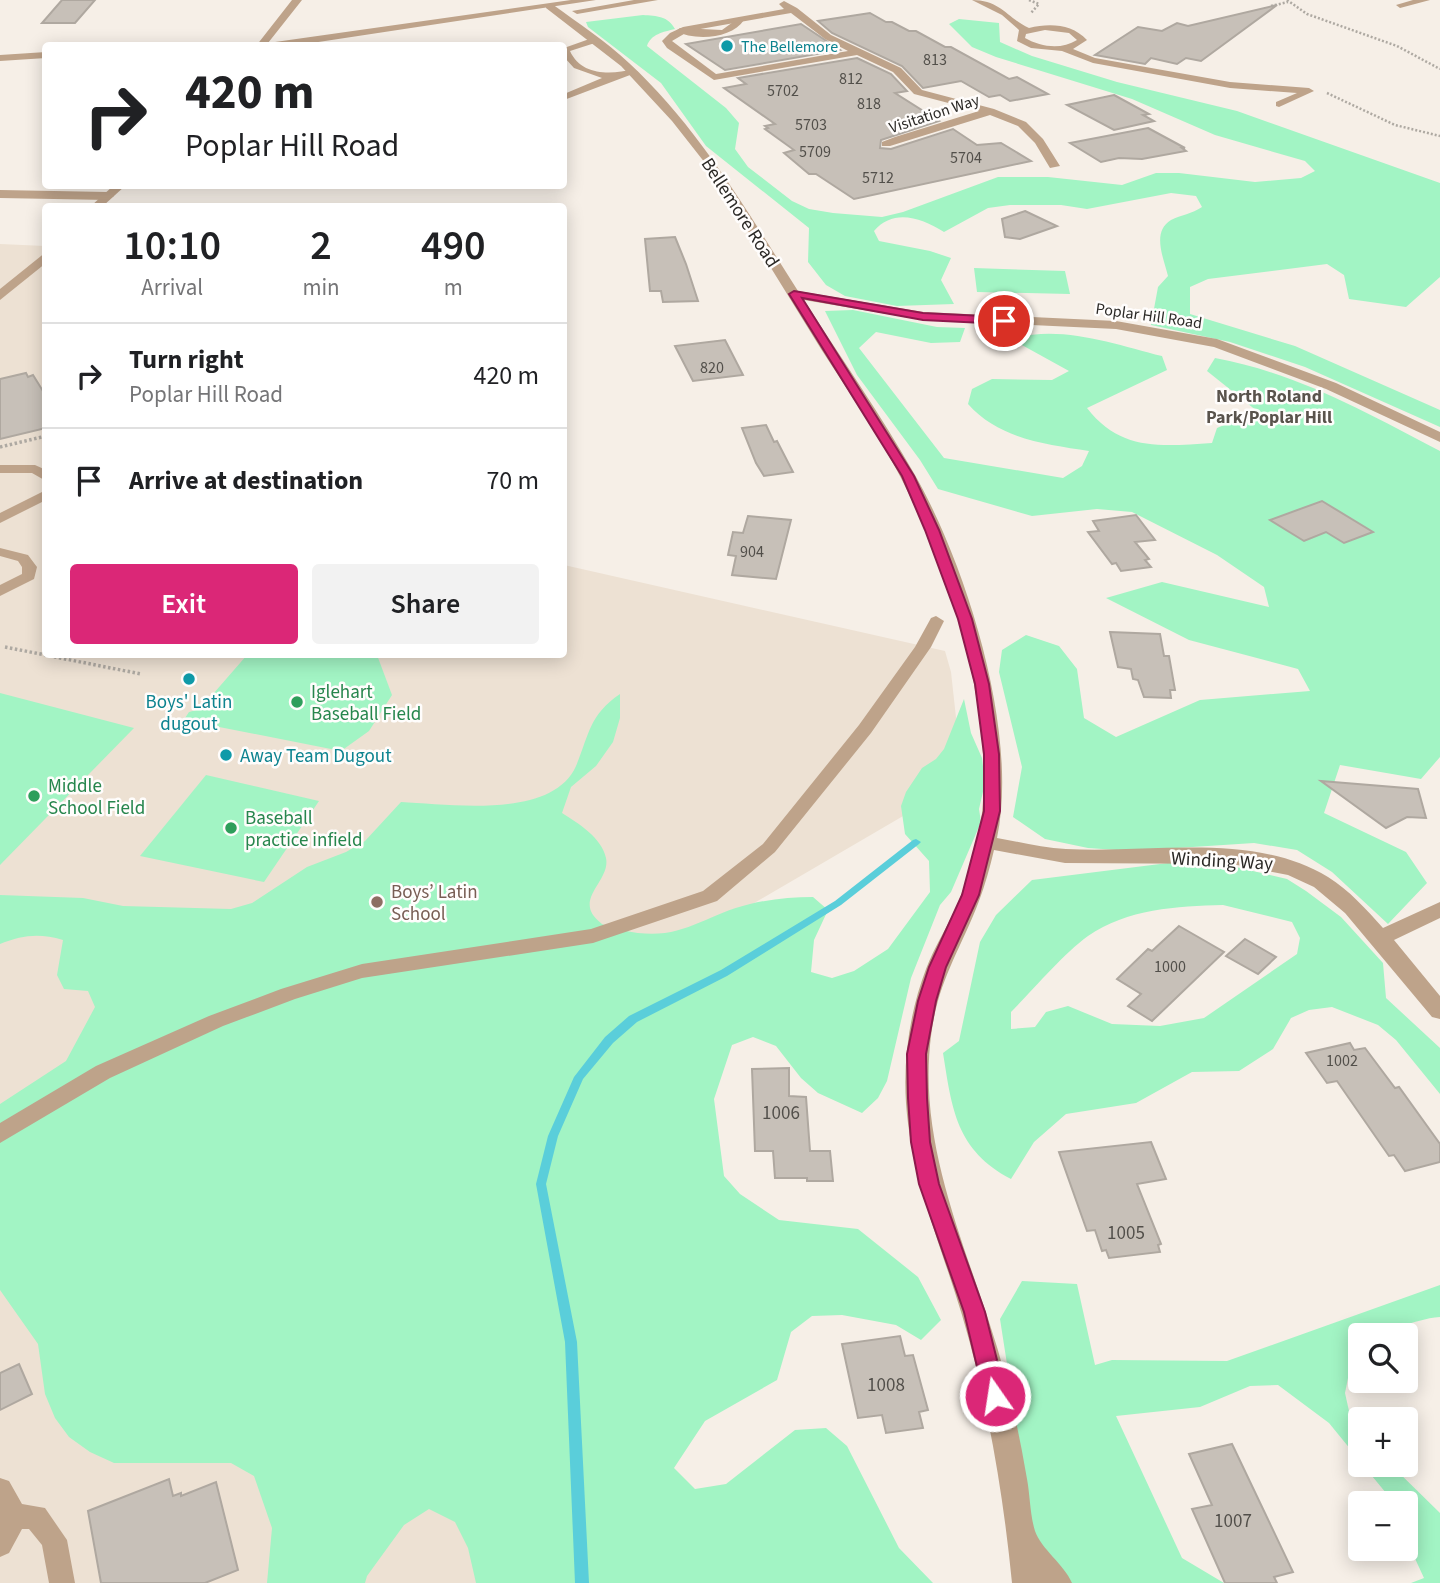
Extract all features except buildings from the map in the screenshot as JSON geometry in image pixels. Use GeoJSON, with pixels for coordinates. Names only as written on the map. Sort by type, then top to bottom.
{"type":"FeatureCollection","features":[{"type":"Feature","properties":{"kind":"street"},"geometry":{"type":"LineString","coordinates":[[264,42],[297,0]]}},
{"type":"Feature","properties":{"kind":"street"},"geometry":{"type":"LineString","coordinates":[[296,42],[591,0]]}},
{"type":"Feature","properties":{"kind":"street"},"geometry":{"type":"LineString","coordinates":[[367,42],[653,0]]}},
{"type":"Feature","properties":{"kind":"street"},"geometry":{"type":"LineString","coordinates":[[778,0],[828,37],[891,66],[918,92],[1012,119],[1028,130],[1054,166]]}},
{"type":"Feature","properties":{"kind":"street","name":"Bellemore Road"},"geometry":{"type":"LineString","coordinates":[[549,6],[633,72],[714,167],[908,476],[932,530],[965,619],[982,684],[992,754],[992,811],[971,895],[937,967],[927,1001],[917,1054],[917,1098],[921,1142],[929,1184],[974,1312],[1005,1439],[1023,1540],[1027,1583]]}},
{"type":"Feature","properties":{"kind":"street"},"geometry":{"type":"LineString","coordinates":[[794,10],[680,31],[668,38],[670,46],[714,77],[857,52]]}},
{"type":"Feature","properties":{"kind":"street"},"geometry":{"type":"LineString","coordinates":[[0,58],[42,55]]}},
{"type":"Feature","properties":{"kind":"street","name":"Visitation Way"},"geometry":{"type":"LineString","coordinates":[[886,145],[915,132],[970,120],[990,111]]}},
{"type":"Feature","properties":{"kind":"street"},"geometry":{"type":"LineString","coordinates":[[100,203],[116,189]]}},
{"type":"Feature","properties":{"kind":"street"},"geometry":{"type":"LineString","coordinates":[[0,194],[108,196]]}},
{"type":"Feature","properties":{"kind":"street"},"geometry":{"type":"LineString","coordinates":[[0,296],[6,286],[42,259]]}},
{"type":"Feature","properties":{"kind":"street","name":"Poplar Hill Road"},"geometry":{"type":"LineString","coordinates":[[794,294],[923,316],[1116,325],[1217,344],[1331,386],[1440,438]]}},
{"type":"Feature","properties":{"kind":"street","name":"Winding Way"},"geometry":{"type":"LineString","coordinates":[[986,842],[1063,856],[1274,861],[1299,870],[1323,883],[1349,906],[1440,1010]]}},
{"type":"Feature","properties":{"kind":"street"},"geometry":{"type":"LineString","coordinates":[[1378,939],[1440,909]]}},
{"type":"Feature","properties":{"kind":"street"},"geometry":{"type":"LineString","coordinates":[[1023,1540],[1057,1583]]}},
{"type":"Feature","properties":{"kind":"lane"},"geometry":{"type":"LineString","coordinates":[[976,0],[1005,13],[1027,30]]}},
{"type":"Feature","properties":{"kind":"lane"},"geometry":{"type":"LineString","coordinates":[[1400,5],[1426,0]]}},
{"type":"Feature","properties":{"kind":"lane"},"geometry":{"type":"LineString","coordinates":[[1055,27],[1072,31],[1082,37],[1083,40],[1077,45],[1062,48],[1041,47],[1025,42],[1019,35],[1027,30],[1055,27]]}},
{"type":"Feature","properties":{"kind":"lane"},"geometry":{"type":"LineString","coordinates":[[567,48],[595,40]]}},
{"type":"Feature","properties":{"kind":"lane"},"geometry":{"type":"LineString","coordinates":[[1062,48],[1080,57],[1230,85],[1309,91]]}},
{"type":"Feature","properties":{"kind":"lane"},"geometry":{"type":"LineString","coordinates":[[567,57],[579,67],[613,78]]}},
{"type":"Feature","properties":{"kind":"lane"},"geometry":{"type":"LineString","coordinates":[[1121,74],[1138,68]]}},
{"type":"Feature","properties":{"kind":"lane"},"geometry":{"type":"LineString","coordinates":[[567,96],[633,72]]}},
{"type":"Feature","properties":{"kind":"lane"},"geometry":{"type":"LineString","coordinates":[[1279,104],[1309,91]]}},
{"type":"Feature","properties":{"kind":"lane"},"geometry":{"type":"LineString","coordinates":[[0,469],[35,469],[42,474]]}},
{"type":"Feature","properties":{"kind":"lane"},"geometry":{"type":"LineString","coordinates":[[0,519],[42,496]]}},
{"type":"Feature","properties":{"kind":"lane"},"geometry":{"type":"LineString","coordinates":[[0,552],[23,558],[30,566],[29,576],[0,591]]}},
{"type":"Feature","properties":{"kind":"lane"},"geometry":{"type":"LineString","coordinates":[[0,1134],[103,1072],[216,1021],[288,994],[362,971],[593,936],[710,895],[769,848],[865,729],[923,647],[936,621]]}},
{"type":"Feature","properties":{"kind":"lane"},"geometry":{"type":"LineString","coordinates":[[0,1490],[15,1516]]}},
{"type":"Feature","properties":{"kind":"lane"},"geometry":{"type":"LineString","coordinates":[[0,1544],[15,1516]]}},
{"type":"Feature","properties":{"kind":"lane"},"geometry":{"type":"LineString","coordinates":[[15,1516],[36,1517],[54,1540],[62,1583]]}},
{"type":"Feature","properties":{"kind":"path"},"geometry":{"type":"LineString","coordinates":[[1028,17],[1040,4],[1029,0]]}},
{"type":"Feature","properties":{"kind":"path"},"geometry":{"type":"LineString","coordinates":[[1271,6],[1287,1],[1328,22],[1401,47],[1440,69]]}},
{"type":"Feature","properties":{"kind":"path"},"geometry":{"type":"LineString","coordinates":[[1309,91],[1340,97],[1395,125],[1440,136]]}},
{"type":"Feature","properties":{"kind":"path"},"geometry":{"type":"LineString","coordinates":[[0,447],[42,437]]}},
{"type":"Feature","properties":{"kind":"path"},"geometry":{"type":"LineString","coordinates":[[5,646],[42,654]]}},
{"type":"Feature","properties":{"kind":"path"},"geometry":{"type":"LineString","coordinates":[[63,658],[141,674]]}},
{"type":"Feature","properties":{"kind":"shaded area","name":"Boys’ Latin School"},"geometry":{"type":"Polygon","coordinates":[[[0,244],[42,246],[42,658],[567,658],[567,566],[945,651],[951,672],[963,781],[547,1024],[626,1583],[0,1583],[0,244]]]}},
{"type":"Feature","properties":{"kind":"green space"},"geometry":{"type":"Polygon","coordinates":[[[643,15],[669,21],[675,29],[654,36],[647,46],[726,108],[739,123],[735,149],[748,167],[792,201],[809,209],[882,217],[903,212],[998,177],[1048,177],[1122,185],[1156,173],[1255,182],[1301,178],[1315,171],[1305,161],[1215,135],[1132,99],[972,47],[949,24],[959,19],[999,23],[1000,42],[1032,56],[1117,82],[1237,111],[1440,183],[1440,277],[1406,307],[1349,299],[1344,275],[1327,264],[1208,279],[1190,287],[1190,314],[1295,346],[1440,410],[1440,427],[1305,367],[1230,342],[1151,325],[1158,287],[1168,276],[1160,246],[1162,231],[1171,220],[1202,207],[1196,196],[1171,193],[1087,209],[1061,205],[988,208],[944,232],[917,219],[890,219],[874,231],[879,241],[951,258],[941,280],[954,304],[897,306],[845,296],[826,285],[808,262],[809,228],[706,146],[661,83],[588,27],[586,22],[643,15]]]}},
{"type":"Feature","properties":{"kind":"green space"},"geometry":{"type":"Polygon","coordinates":[[[974,268],[1065,271],[1070,294],[977,292],[974,268]]]}},
{"type":"Feature","properties":{"kind":"green space"},"geometry":{"type":"Polygon","coordinates":[[[853,310],[937,327],[965,328],[960,342],[931,343],[876,332],[859,348],[944,458],[1063,478],[1082,466],[1089,451],[1040,442],[1008,432],[980,416],[968,404],[972,389],[992,379],[1052,380],[1069,371],[1011,339],[1049,334],[1087,337],[1162,356],[1167,370],[1087,408],[1100,422],[1128,439],[1159,445],[1212,443],[1217,428],[1257,411],[1207,371],[1215,358],[1303,384],[1440,451],[1440,757],[1421,779],[1340,765],[1324,813],[1406,852],[1427,883],[1388,924],[1332,872],[1297,850],[1254,843],[1131,851],[1088,848],[1045,839],[1013,817],[1022,767],[999,672],[1002,650],[1026,635],[1059,646],[1077,669],[1084,718],[1116,737],[1200,700],[1310,691],[1298,669],[1189,640],[1106,598],[1162,582],[1269,607],[1264,587],[1217,555],[1132,512],[1097,509],[1032,516],[938,489],[920,460],[857,375],[825,311],[853,310]]]}},
{"type":"Feature","properties":{"kind":"green space","name":"Iglehart Baseball Field"},"geometry":{"type":"Polygon","coordinates":[[[244,658],[378,658],[392,695],[369,731],[341,751],[209,725],[192,729],[183,721],[189,712],[200,709],[244,658]]]}},
{"type":"Feature","properties":{"kind":"green space","name":"Middle School Field"},"geometry":{"type":"Polygon","coordinates":[[[0,693],[134,728],[0,865],[0,693]]]}},
{"type":"Feature","properties":{"kind":"green space"},"geometry":{"type":"Polygon","coordinates":[[[620,694],[620,718],[613,742],[596,766],[571,787],[562,813],[582,826],[604,851],[606,867],[591,899],[593,915],[609,927],[659,934],[689,927],[750,904],[813,897],[828,910],[814,940],[811,972],[832,978],[854,971],[888,949],[930,892],[929,861],[905,834],[901,806],[906,792],[922,768],[936,759],[944,749],[964,699],[971,733],[982,758],[985,783],[979,809],[981,822],[951,892],[940,905],[911,978],[887,1081],[878,1098],[862,1113],[818,1093],[801,1078],[776,1046],[753,1037],[732,1045],[714,1099],[724,1176],[740,1194],[779,1220],[858,1229],[918,1277],[941,1320],[921,1340],[896,1325],[842,1315],[812,1316],[791,1332],[777,1380],[705,1421],[674,1468],[695,1489],[726,1484],[795,1430],[826,1428],[847,1446],[899,1548],[933,1583],[476,1583],[468,1548],[455,1522],[429,1509],[404,1525],[367,1576],[365,1583],[267,1583],[272,1528],[254,1476],[231,1463],[114,1463],[90,1452],[69,1437],[55,1418],[45,1394],[38,1344],[0,1290],[0,1104],[66,1061],[95,1007],[88,991],[64,989],[57,975],[63,940],[31,936],[0,944],[0,895],[83,898],[123,906],[231,909],[252,903],[307,867],[346,852],[365,841],[401,802],[498,805],[523,802],[545,795],[564,783],[576,766],[596,718],[620,694]]]}},
{"type":"Feature","properties":{"kind":"green space","name":"Baseball practice infield"},"geometry":{"type":"Polygon","coordinates":[[[206,775],[319,801],[264,882],[140,856],[206,775]]]}},
{"type":"Feature","properties":{"kind":"green space"},"geometry":{"type":"Polygon","coordinates":[[[1176,862],[1219,863],[1287,879],[1341,917],[1383,963],[1386,998],[1440,1048],[1440,1094],[1396,1040],[1378,1025],[1332,1007],[1309,1010],[1291,1018],[1273,1049],[1239,1071],[1192,1072],[1136,1103],[1066,1114],[1034,1142],[1011,1179],[978,1155],[968,1141],[954,1110],[943,1053],[959,1041],[980,942],[996,915],[1032,880],[1176,862]],[[1223,905],[1170,908],[1119,920],[1078,943],[1059,962],[1011,1012],[1011,1029],[1035,1027],[1046,1012],[1068,1006],[1112,1024],[1160,1026],[1204,1018],[1297,954],[1300,938],[1292,922],[1223,905]]]}},
{"type":"Feature","properties":{"kind":"green space"},"geometry":{"type":"Polygon","coordinates":[[[1022,1281],[1077,1284],[1095,1365],[1112,1360],[1227,1361],[1440,1285],[1440,1317],[1413,1323],[1348,1323],[1348,1378],[1345,1393],[1348,1407],[1348,1446],[1329,1423],[1278,1385],[1250,1386],[1200,1407],[1116,1416],[1182,1558],[1224,1583],[1041,1583],[1000,1319],[1022,1281]]]}},
{"type":"Feature","properties":{"kind":"green space"},"geometry":{"type":"Polygon","coordinates":[[[1373,1477],[1403,1477],[1418,1491],[1384,1491],[1373,1477]]]}},
{"type":"Feature","properties":{"kind":"green space"},"geometry":{"type":"Polygon","coordinates":[[[1418,1491],[1440,1513],[1440,1583],[1411,1583],[1424,1578],[1416,1561],[1418,1491]]]}},
{"type":"Feature","properties":{"kind":"waterway"},"geometry":{"type":"LineString","coordinates":[[582,1583],[571,1342],[541,1184],[553,1136],[579,1077],[609,1040],[633,1019],[724,973],[838,903],[916,842]]}},
{"type":"Feature","properties":{"kind":"place","name":"The Bellemore"},"geometry":{"type":"Point","coordinates":[727,46]}},
{"type":"Feature","properties":{"kind":"place","name":"Boys' Latin dugout"},"geometry":{"type":"Point","coordinates":[189,679]}},
{"type":"Feature","properties":{"kind":"place","name":"Iglehart Baseball Field"},"geometry":{"type":"Point","coordinates":[297,702]}},
{"type":"Feature","properties":{"kind":"place","name":"Away Team Dugout"},"geometry":{"type":"Point","coordinates":[226,755]}},
{"type":"Feature","properties":{"kind":"place","name":"Middle School Field"},"geometry":{"type":"Point","coordinates":[34,796]}},
{"type":"Feature","properties":{"kind":"place","name":"Baseball practice infield"},"geometry":{"type":"Point","coordinates":[231,828]}},
{"type":"Feature","properties":{"kind":"place","name":"Boys’ Latin School"},"geometry":{"type":"Point","coordinates":[377,902]}},
{"type":"Feature","properties":{"kind":"district","name":"North Roland Park/Poplar Hill"},"geometry":{"type":"Point","coordinates":[1269,406]}},
{"type":"Feature","properties":{"kind":"route"},"geometry":{"type":"LineString","coordinates":[[995,1396],[974,1312],[929,1184],[921,1142],[917,1098],[917,1054],[927,1001],[937,967],[971,895],[992,811],[992,754],[982,684],[965,619],[932,530],[908,476],[794,294],[923,316],[1004,321]]}}]}
